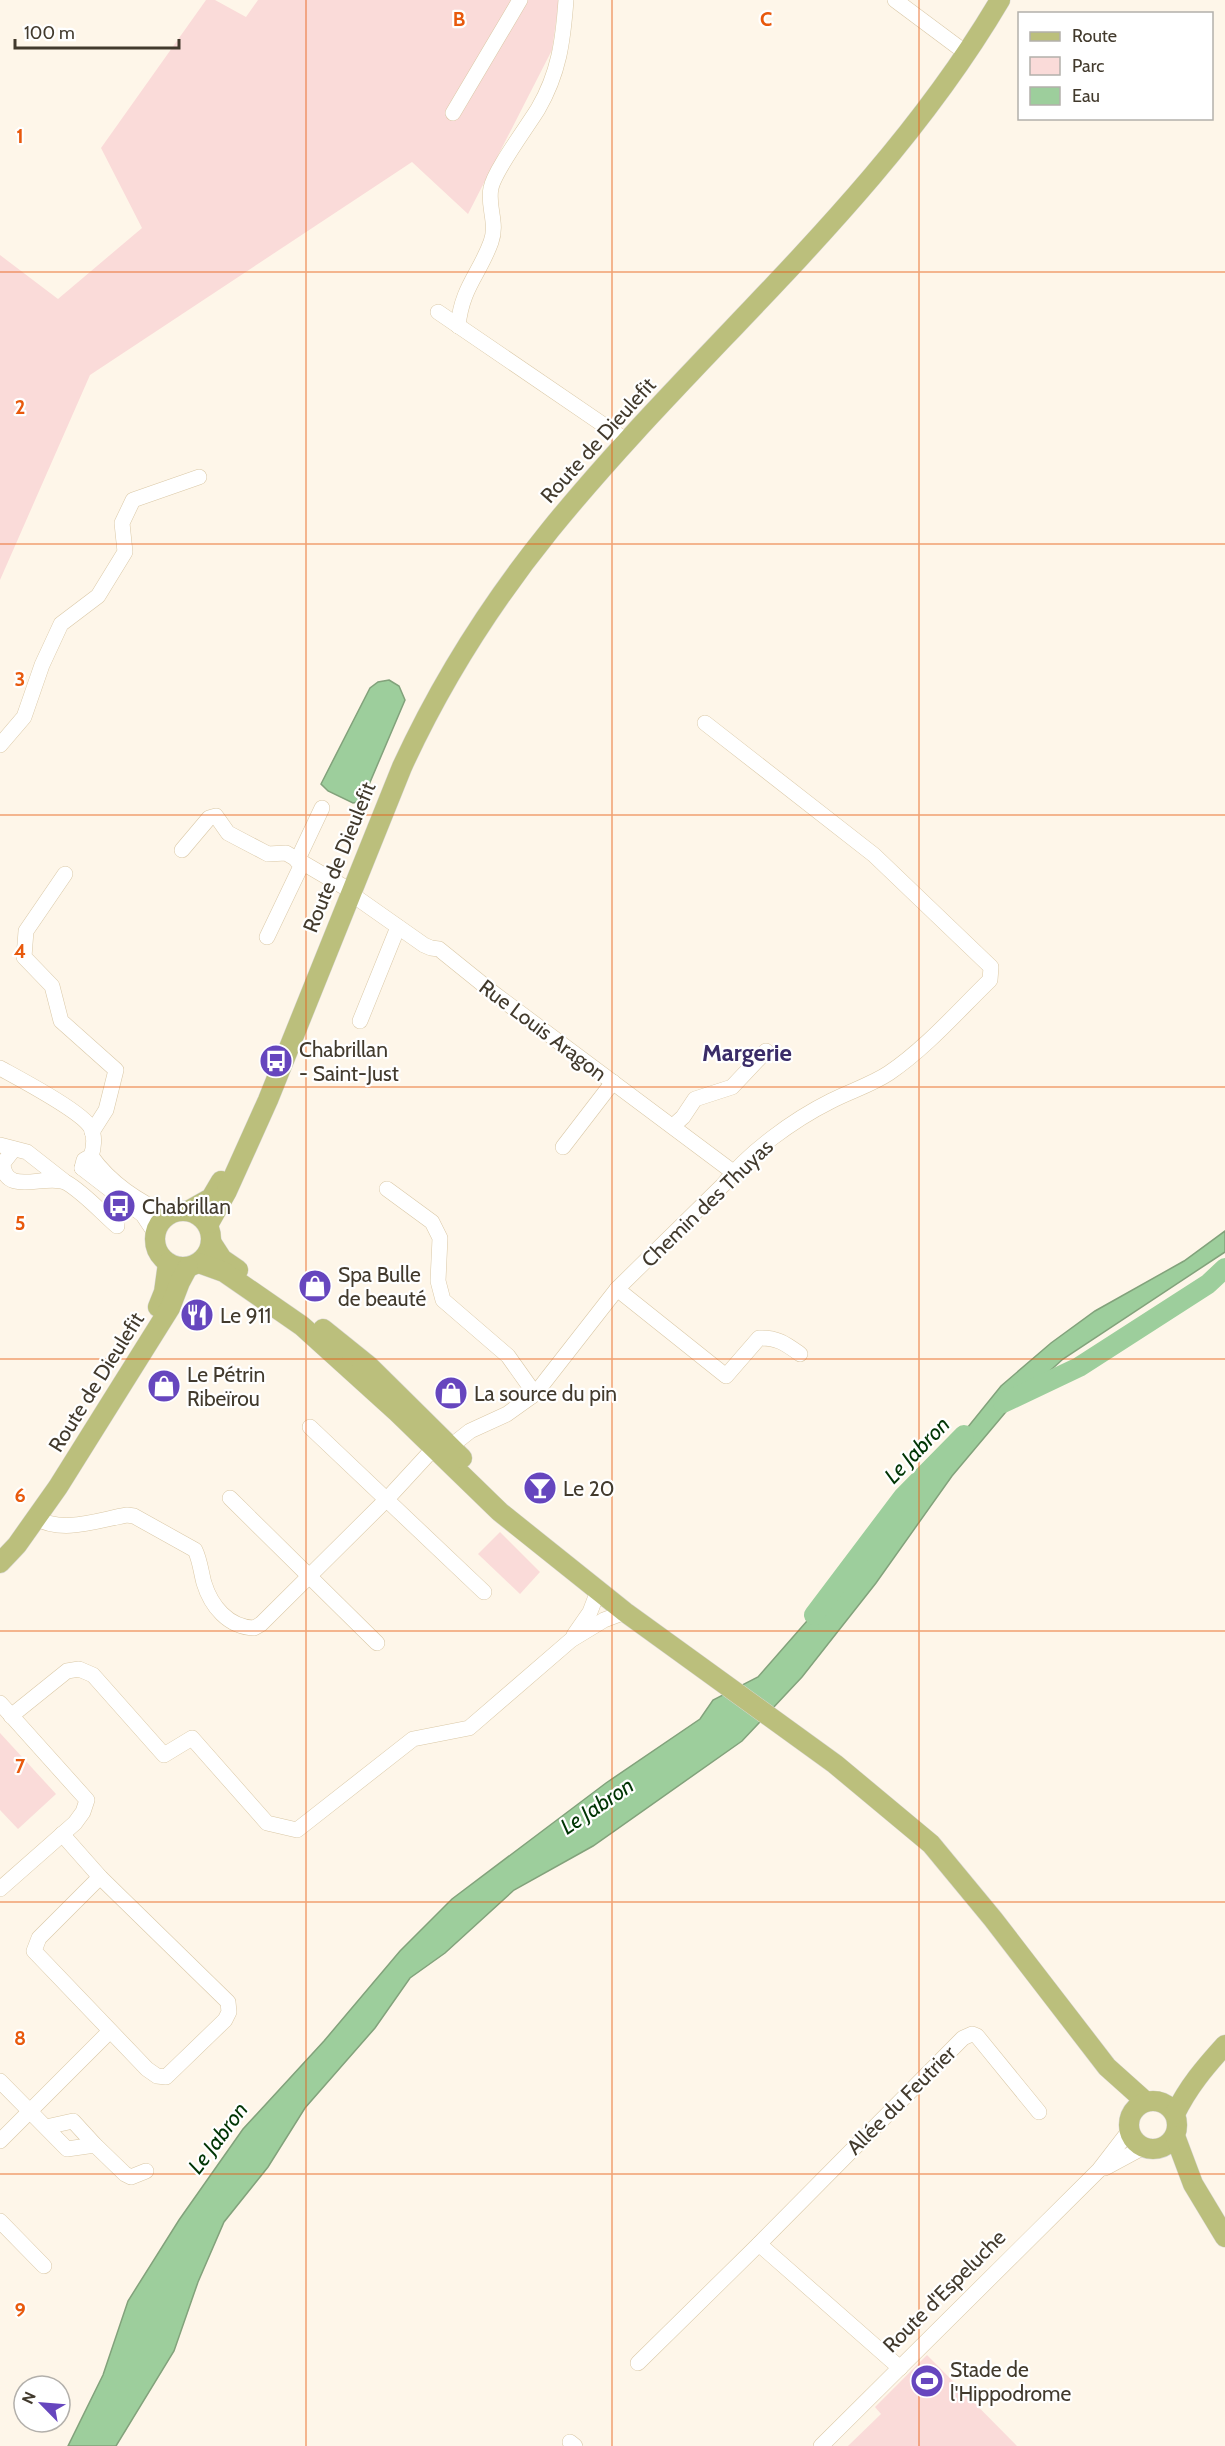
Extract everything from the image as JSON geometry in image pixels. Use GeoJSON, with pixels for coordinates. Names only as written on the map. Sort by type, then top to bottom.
{"type":"FeatureCollection","features":[{"type":"Feature","properties":{"kind":"main road","name":"Route de Dieulefit"},"geometry":{"type":"LineString","coordinates":[[210,1233],[268,1101],[350,892],[420,728],[464,650],[505,589],[550,530],[627,441],[863,188],[920,118],[1000,0]]}},
{"type":"Feature","properties":{"kind":"main road","name":"Route de Dieulefit"},"geometry":{"type":"LineString","coordinates":[[178,1213],[211,1198],[220,1183],[320,970]]}},
{"type":"Feature","properties":{"kind":"main road"},"geometry":{"type":"LineString","coordinates":[[442,1447],[397,1412],[302,1326],[224,1272],[194,1265],[178,1267],[168,1263],[157,1250],[156,1233],[162,1219],[178,1213],[200,1215],[222,1259],[305,1315],[359,1357],[442,1447],[500,1512],[625,1612],[835,1764],[931,1844],[993,1918],[1107,2067],[1137,2144],[1150,2148],[1163,2147],[1174,2136],[1177,2129],[1160,2106],[1107,2067]]}},
{"type":"Feature","properties":{"kind":"main road"},"geometry":{"type":"LineString","coordinates":[[194,1265],[208,1254],[210,1233]]}},
{"type":"Feature","properties":{"kind":"main road","name":"Route de Dieulefit"},"geometry":{"type":"LineString","coordinates":[[36,1518],[160,1302],[168,1263]]}},
{"type":"Feature","properties":{"kind":"main road","name":"Route de Dieulefit"},"geometry":{"type":"LineString","coordinates":[[0,1563],[17,1545],[66,1475],[170,1308],[180,1282],[194,1265]]}},
{"type":"Feature","properties":{"kind":"main road"},"geometry":{"type":"LineString","coordinates":[[1130,2124],[1133,2110],[1160,2106],[1185,2093],[1198,2074],[1225,2045]]}},
{"type":"Feature","properties":{"kind":"main road"},"geometry":{"type":"LineString","coordinates":[[1174,2136],[1193,2184],[1225,2237]]}},
{"type":"Feature","properties":{"kind":"main road"},"geometry":{"type":"LineString","coordinates":[[1150,2148],[1193,2184]]}},
{"type":"Feature","properties":{"kind":"street"},"geometry":{"type":"LineString","coordinates":[[453,113],[520,0]]}},
{"type":"Feature","properties":{"kind":"street"},"geometry":{"type":"LineString","coordinates":[[458,326],[464,294],[492,241],[495,223],[491,205],[491,187],[553,79],[562,49],[566,0]]}},
{"type":"Feature","properties":{"kind":"street"},"geometry":{"type":"LineString","coordinates":[[895,0],[966,53]]}},
{"type":"Feature","properties":{"kind":"street"},"geometry":{"type":"LineString","coordinates":[[438,312],[627,441]]}},
{"type":"Feature","properties":{"kind":"street"},"geometry":{"type":"LineString","coordinates":[[0,745],[24,717],[42,665],[61,624],[98,596],[125,552],[122,523],[133,500],[199,477]]}},
{"type":"Feature","properties":{"kind":"street","name":"Chemin des Thuyas"},"geometry":{"type":"LineString","coordinates":[[36,1518],[46,1524],[63,1527],[127,1515],[174,1537],[195,1550],[204,1583],[216,1608],[224,1616],[245,1628],[254,1628],[261,1624],[442,1447],[507,1414],[535,1394],[617,1289],[723,1185],[733,1172],[792,1123],[895,1068],[990,980],[991,967],[874,855],[705,723]]}},
{"type":"Feature","properties":{"kind":"street"},"geometry":{"type":"LineString","coordinates":[[267,937],[322,808]]}},
{"type":"Feature","properties":{"kind":"street","name":"Rue Louis Aragon"},"geometry":{"type":"LineString","coordinates":[[182,850],[209,818],[216,816],[228,833],[268,854],[286,854],[350,892],[431,948],[439,949],[487,988],[733,1172]]}},
{"type":"Feature","properties":{"kind":"street"},"geometry":{"type":"LineString","coordinates":[[64,874],[26,932],[24,957],[52,986],[61,1022],[117,1070],[106,1110],[92,1132],[86,1162],[66,1182]]}},
{"type":"Feature","properties":{"kind":"street"},"geometry":{"type":"LineString","coordinates":[[360,1021],[398,927]]}},
{"type":"Feature","properties":{"kind":"street"},"geometry":{"type":"LineString","coordinates":[[674,1126],[683,1117],[694,1099],[732,1087],[766,1051]]}},
{"type":"Feature","properties":{"kind":"street"},"geometry":{"type":"LineString","coordinates":[[0,1068],[84,1120],[92,1132]]}},
{"type":"Feature","properties":{"kind":"street"},"geometry":{"type":"LineString","coordinates":[[563,1147],[613,1082]]}},
{"type":"Feature","properties":{"kind":"street"},"geometry":{"type":"LineString","coordinates":[[66,1182],[45,1180],[19,1182],[9,1179],[5,1174],[3,1163],[7,1147],[27,1152],[66,1182],[117,1226]]}},
{"type":"Feature","properties":{"kind":"street"},"geometry":{"type":"LineString","coordinates":[[86,1162],[103,1171],[131,1195],[178,1213]]}},
{"type":"Feature","properties":{"kind":"street"},"geometry":{"type":"LineString","coordinates":[[86,1162],[143,1215],[156,1233]]}},
{"type":"Feature","properties":{"kind":"street"},"geometry":{"type":"LineString","coordinates":[[387,1189],[432,1222],[440,1238],[438,1281],[443,1300],[508,1356],[535,1394]]}},
{"type":"Feature","properties":{"kind":"street"},"geometry":{"type":"LineString","coordinates":[[617,1289],[726,1376],[759,1338],[771,1337],[782,1341],[800,1354]]}},
{"type":"Feature","properties":{"kind":"street"},"geometry":{"type":"LineString","coordinates":[[310,1427],[484,1592]]}},
{"type":"Feature","properties":{"kind":"street"},"geometry":{"type":"LineString","coordinates":[[230,1498],[377,1643]]}},
{"type":"Feature","properties":{"kind":"street"},"geometry":{"type":"LineString","coordinates":[[571,1641],[590,1612],[598,1591]]}},
{"type":"Feature","properties":{"kind":"street"},"geometry":{"type":"LineString","coordinates":[[11,1716],[67,1671],[79,1669],[93,1675],[164,1755],[192,1738],[267,1823],[297,1830],[413,1739],[454,1729],[469,1728],[571,1641],[604,1620],[625,1612]]}},
{"type":"Feature","properties":{"kind":"street"},"geometry":{"type":"LineString","coordinates":[[0,1703],[87,1800],[83,1812],[62,1834],[0,1889]]}},
{"type":"Feature","properties":{"kind":"street"},"geometry":{"type":"LineString","coordinates":[[62,1834],[100,1877],[228,2002],[230,2012],[225,2020],[166,2077],[158,2076],[147,2069],[34,1951],[39,1938],[100,1877]]}},
{"type":"Feature","properties":{"kind":"street"},"geometry":{"type":"LineString","coordinates":[[0,2141],[110,2031]]}},
{"type":"Feature","properties":{"kind":"street","name":"Allée du Feutrier"},"geometry":{"type":"LineString","coordinates":[[638,2363],[963,2037],[972,2034],[977,2036],[1039,2112]]}},
{"type":"Feature","properties":{"kind":"street"},"geometry":{"type":"LineString","coordinates":[[0,2081],[67,2149],[95,2145]]}},
{"type":"Feature","properties":{"kind":"street"},"geometry":{"type":"LineString","coordinates":[[46,2127],[74,2121],[125,2174],[131,2177],[146,2171]]}},
{"type":"Feature","properties":{"kind":"street","name":"Route d'Espeluche"},"geometry":{"type":"LineString","coordinates":[[821,2446],[1100,2170],[1130,2124]]}},
{"type":"Feature","properties":{"kind":"street","name":"Route d'Espeluche"},"geometry":{"type":"LineString","coordinates":[[1100,2170],[1150,2148]]}},
{"type":"Feature","properties":{"kind":"street"},"geometry":{"type":"LineString","coordinates":[[0,2221],[44,2266]]}},
{"type":"Feature","properties":{"kind":"street"},"geometry":{"type":"LineString","coordinates":[[759,2244],[900,2368]]}},
{"type":"Feature","properties":{"kind":"green space"},"geometry":{"type":"Polygon","coordinates":[[[206,0],[215,0],[246,17],[258,0],[559,0],[552,50],[468,214],[412,162],[90,375],[0,580],[0,255],[58,299],[142,228],[101,148],[206,0]]]}},
{"type":"Feature","properties":{"kind":"green space"},"geometry":{"type":"Polygon","coordinates":[[[500,1532],[540,1572],[520,1594],[478,1554],[500,1532]]]}},
{"type":"Feature","properties":{"kind":"green space"},"geometry":{"type":"Polygon","coordinates":[[[0,1733],[56,1794],[18,1829],[0,1810],[0,1733]]]}},
{"type":"Feature","properties":{"kind":"green space","name":"Stade de l'Hippodrome"},"geometry":{"type":"Polygon","coordinates":[[[927,2355],[1017,2446],[848,2446],[881,2414],[875,2407],[927,2355]]]}},
{"type":"Feature","properties":{"kind":"water"},"geometry":{"type":"Polygon","coordinates":[[[389,680],[399,686],[405,700],[362,801],[353,803],[328,791],[321,784],[370,688],[378,682],[389,680]]]}},
{"type":"Feature","properties":{"kind":"water"},"geometry":{"type":"Polygon","coordinates":[[[1225,1231],[1225,1252],[1063,1359],[1010,1407],[952,1476],[876,1583],[802,1677],[742,1741],[593,1846],[514,1890],[445,1953],[410,1978],[375,2028],[305,2108],[268,2167],[224,2222],[198,2282],[174,2351],[116,2446],[68,2446],[103,2375],[128,2301],[179,2220],[243,2129],[324,2041],[400,1951],[452,1899],[606,1783],[700,1719],[713,1700],[758,1677],[863,1557],[1001,1386],[1051,1343],[1095,1311],[1184,1261],[1225,1231]]]}},
{"type":"Feature","properties":{"kind":"waterway","name":"Le Jabron"},"geometry":{"type":"LineString","coordinates":[[1003,1403],[1079,1367],[1208,1284],[1225,1268]]}},
{"type":"Feature","properties":{"kind":"waterway","name":"Le Jabron"},"geometry":{"type":"LineString","coordinates":[[814,1615],[903,1497],[964,1435]]}},
{"type":"Feature","properties":{"kind":"place","name":"Chabrillan - Saint-Just"},"geometry":{"type":"Point","coordinates":[276,1061]}},
{"type":"Feature","properties":{"kind":"place","name":"Chabrillan"},"geometry":{"type":"Point","coordinates":[119,1206]}},
{"type":"Feature","properties":{"kind":"place","name":"Spa Bulle de beauté"},"geometry":{"type":"Point","coordinates":[315,1286]}},
{"type":"Feature","properties":{"kind":"place","name":"Le 911"},"geometry":{"type":"Point","coordinates":[197,1315]}},
{"type":"Feature","properties":{"kind":"place","name":"Le Pétrin Ribeïrou"},"geometry":{"type":"Point","coordinates":[164,1386]}},
{"type":"Feature","properties":{"kind":"place","name":"La source du pin"},"geometry":{"type":"Point","coordinates":[451,1393]}},
{"type":"Feature","properties":{"kind":"place","name":"Le 20"},"geometry":{"type":"Point","coordinates":[540,1488]}},
{"type":"Feature","properties":{"kind":"place","name":"Stade de l'Hippodrome"},"geometry":{"type":"Point","coordinates":[927,2381]}},
{"type":"Feature","properties":{"kind":"district","name":"Margerie"},"geometry":{"type":"Point","coordinates":[747,1052]}}]}
